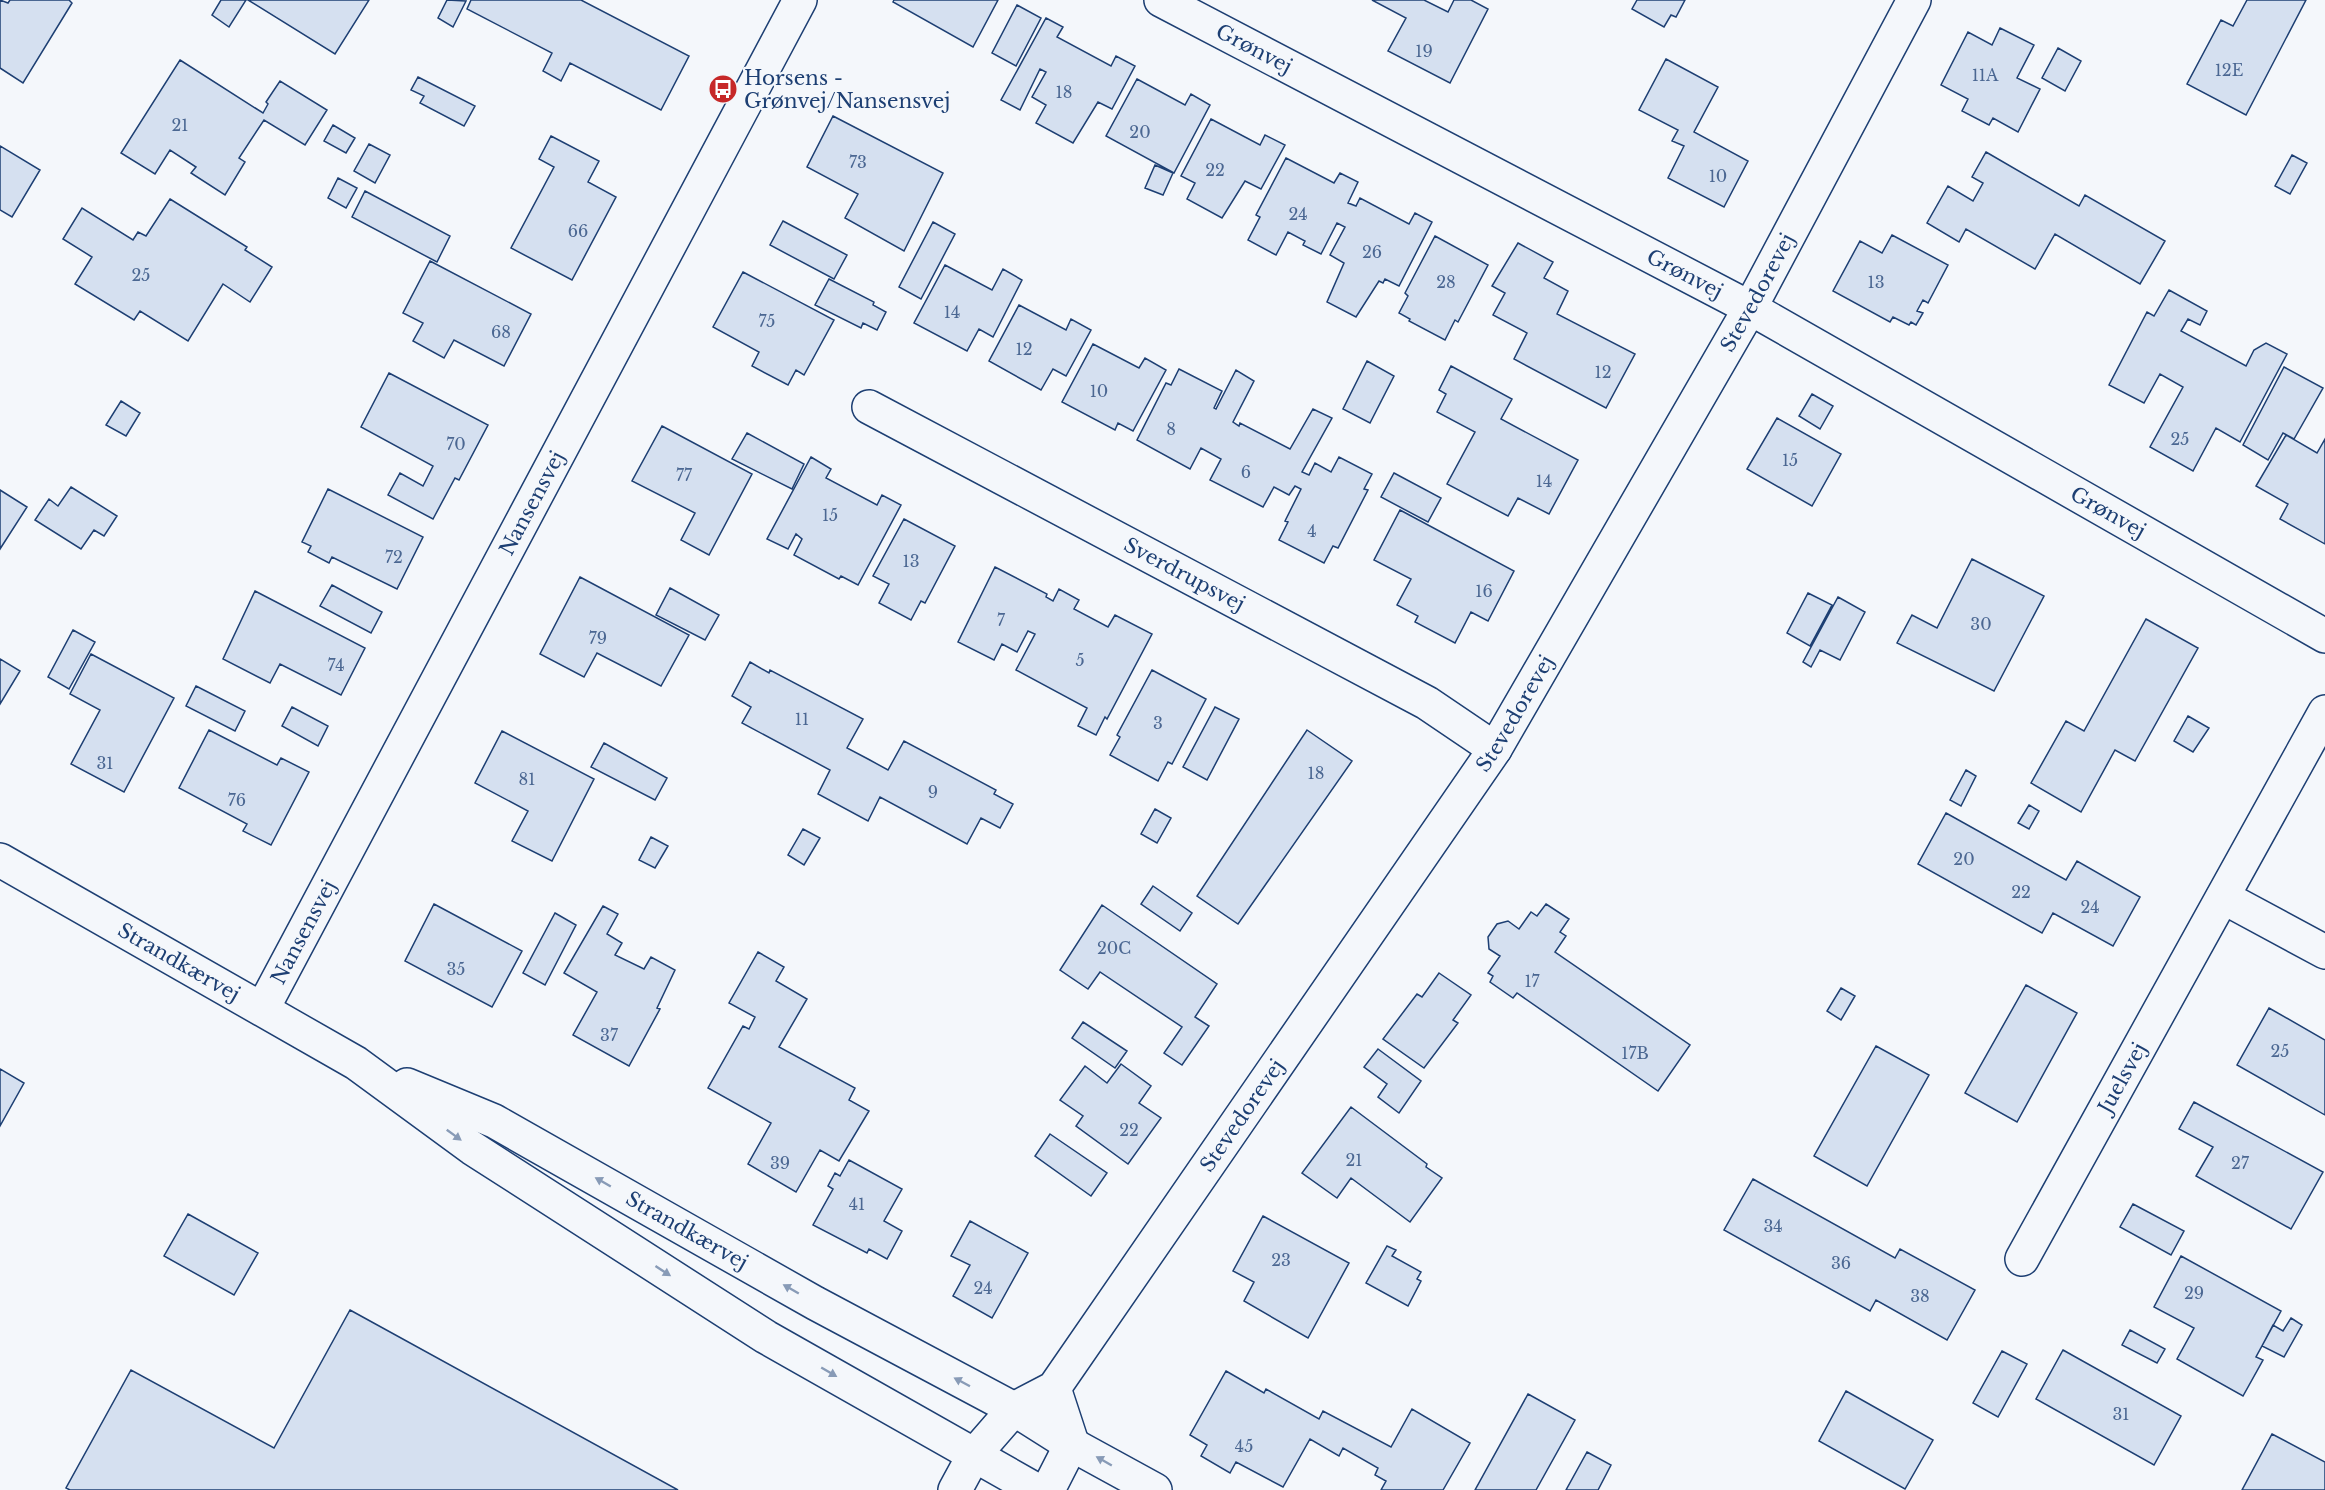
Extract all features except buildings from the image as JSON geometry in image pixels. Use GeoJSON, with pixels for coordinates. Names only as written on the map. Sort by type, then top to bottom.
{"type":"FeatureCollection","features":[{"type":"Feature","properties":{"kind":"street","name":"Nansensvej"},"geometry":{"type":"LineString","coordinates":[[263,1008],[800,0]]}},
{"type":"Feature","properties":{"kind":"street","name":"Grønvej"},"geometry":{"type":"LineString","coordinates":[[1161,0],[1750,308],[2325,636]]}},
{"type":"Feature","properties":{"kind":"street","name":"Stevedorevej"},"geometry":{"type":"LineString","coordinates":[[1014,1409],[1054,1388],[1495,749],[1750,308],[1914,0]]}},
{"type":"Feature","properties":{"kind":"street","name":"Sverdrupsvej"},"geometry":{"type":"LineString","coordinates":[[869,407],[1427,703],[1495,749]]}},
{"type":"Feature","properties":{"kind":"street","name":"Juelsvej"},"geometry":{"type":"LineString","coordinates":[[2022,1259],[2325,712]]}},
{"type":"Feature","properties":{"kind":"street","name":"Strandkærvej"},"geometry":{"type":"LineString","coordinates":[[0,860],[356,1063],[472,1148],[757,1330],[1036,1490]]}},
{"type":"Feature","properties":{"kind":"street"},"geometry":{"type":"LineString","coordinates":[[2223,897],[2325,952]]}},
{"type":"Feature","properties":{"kind":"street","name":"Strandkærvej"},"geometry":{"type":"LineString","coordinates":[[356,1063],[494,1121],[815,1303],[1014,1409],[1155,1490]]}},
{"type":"Feature","properties":{"kind":"street"},"geometry":{"type":"LineString","coordinates":[[1048,1490],[1072,1443],[1054,1388]]}},
{"type":"Feature","properties":{"kind":"street"},"geometry":{"type":"LineString","coordinates":[[955,1490],[974,1455],[1014,1409]]}},
{"type":"Feature","properties":{"kind":"place","name":"Horsens - Grønvej/Nansensvej"},"geometry":{"type":"Point","coordinates":[723,89]}}]}
